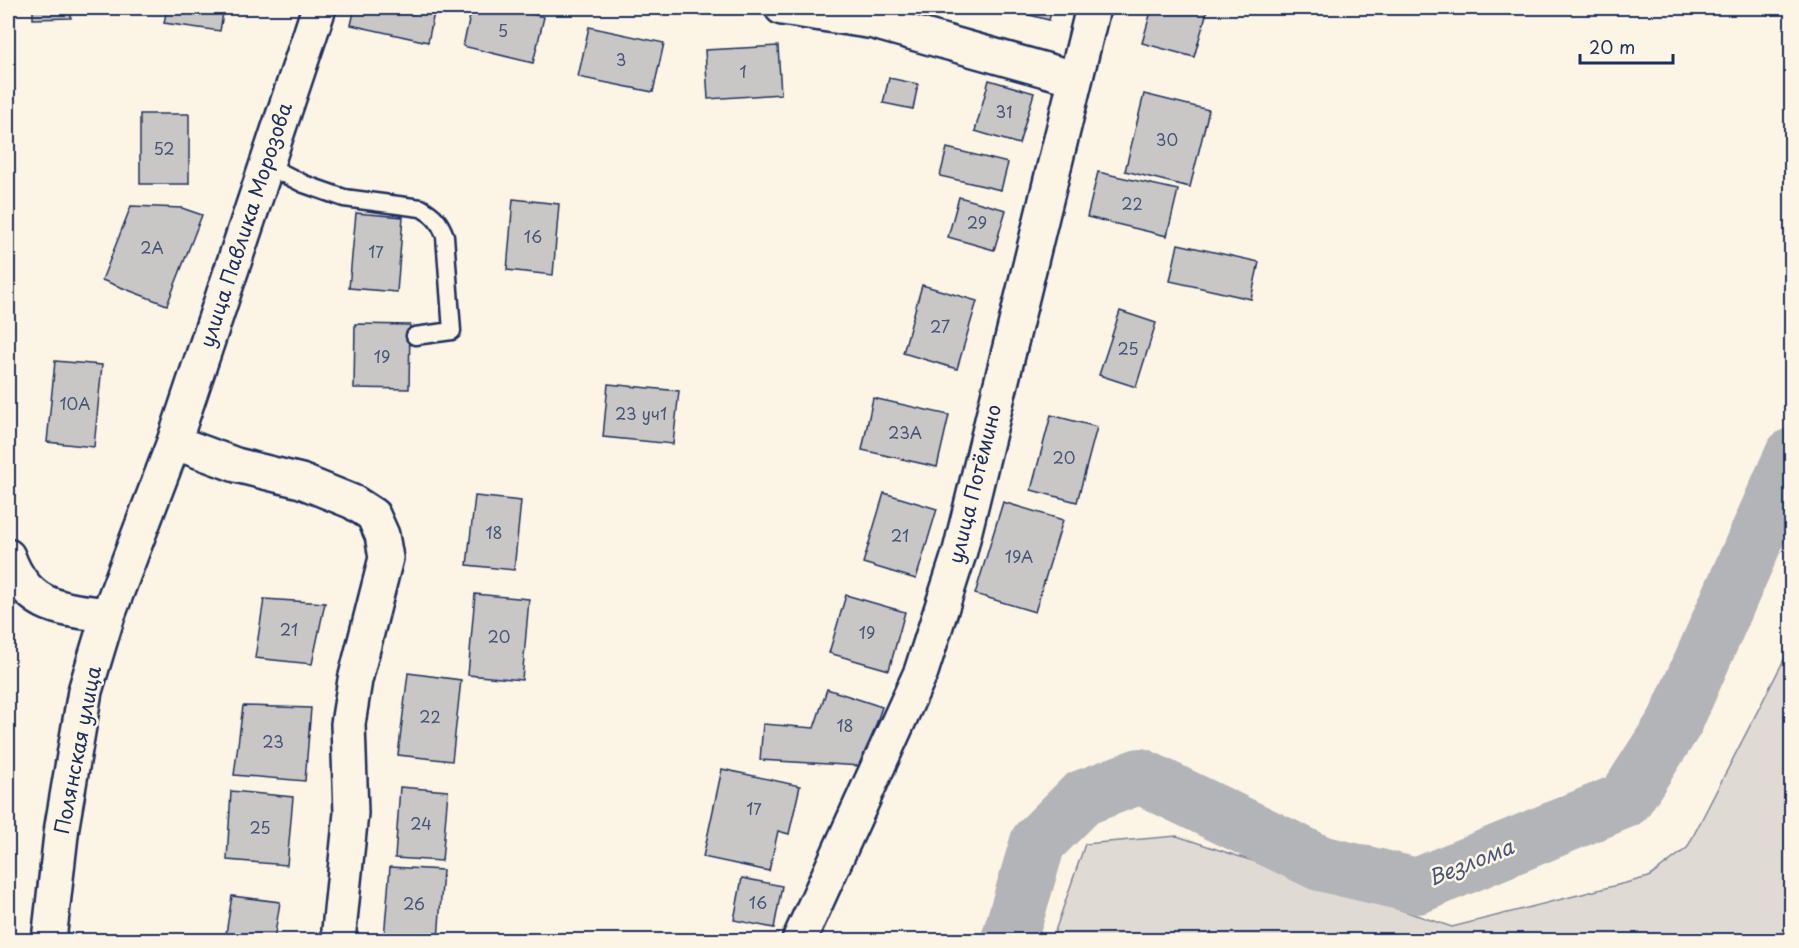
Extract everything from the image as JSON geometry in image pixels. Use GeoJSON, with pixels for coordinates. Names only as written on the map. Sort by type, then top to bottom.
{"type":"FeatureCollection","features":[{"type":"Feature","properties":{"kind":"street","name":"улица Павлика Морозова"},"geometry":{"type":"LineString","coordinates":[[108,615],[174,442],[319,8]]}},
{"type":"Feature","properties":{"kind":"street"},"geometry":{"type":"LineString","coordinates":[[782,8],[874,22],[1074,78]]}},
{"type":"Feature","properties":{"kind":"street","name":"улица Потёмино"},"geometry":{"type":"LineString","coordinates":[[799,940],[921,672],[960,551],[1074,78],[1093,8]]}},
{"type":"Feature","properties":{"kind":"street"},"geometry":{"type":"LineString","coordinates":[[174,442],[236,465],[301,481],[353,502],[373,515],[382,535],[386,558],[355,680],[348,724],[351,813],[338,940]]}},
{"type":"Feature","properties":{"kind":"street"},"geometry":{"type":"LineString","coordinates":[[8,556],[15,575],[29,591],[46,603],[69,610],[108,615]]}},
{"type":"Feature","properties":{"kind":"street","name":"Полянская улица"},"geometry":{"type":"LineString","coordinates":[[50,940],[62,826],[85,691],[108,615]]}},
{"type":"Feature","properties":{"kind":"lane"},"geometry":{"type":"LineString","coordinates":[[266,165],[304,184],[344,198],[421,208],[440,222],[445,236],[452,332],[415,336]]}},
{"type":"Feature","properties":{"kind":"shaded area"},"geometry":{"type":"Polygon","coordinates":[[[1791,646],[1791,940],[1052,940],[1085,844],[1177,836],[1452,927],[1649,877],[1687,848],[1791,646]]]}},
{"type":"Feature","properties":{"kind":"building"},"geometry":{"type":"Polygon","coordinates":[[[33,8],[70,8],[71,18],[33,19],[33,8]]]}},
{"type":"Feature","properties":{"kind":"building"},"geometry":{"type":"Polygon","coordinates":[[[167,8],[224,8],[220,31],[164,23],[167,8]]]}},
{"type":"Feature","properties":{"kind":"building"},"geometry":{"type":"Polygon","coordinates":[[[355,8],[435,8],[428,42],[351,25],[355,8]]]}},
{"type":"Feature","properties":{"kind":"building"},"geometry":{"type":"Polygon","coordinates":[[[472,8],[504,8],[544,17],[533,63],[463,46],[472,8]]]}},
{"type":"Feature","properties":{"kind":"building"},"geometry":{"type":"Polygon","coordinates":[[[1002,8],[1052,8],[1049,20],[1002,8]]]}},
{"type":"Feature","properties":{"kind":"building"},"geometry":{"type":"Polygon","coordinates":[[[1152,8],[1208,8],[1194,57],[1142,43],[1152,8]]]}},
{"type":"Feature","properties":{"kind":"building"},"geometry":{"type":"Polygon","coordinates":[[[589,27],[664,43],[653,92],[578,77],[589,27]]]}},
{"type":"Feature","properties":{"kind":"building"},"geometry":{"type":"Polygon","coordinates":[[[778,46],[781,94],[708,99],[705,50],[778,46]]]}},
{"type":"Feature","properties":{"kind":"building"},"geometry":{"type":"Polygon","coordinates":[[[889,78],[918,84],[913,109],[883,103],[889,78]]]}},
{"type":"Feature","properties":{"kind":"building"},"geometry":{"type":"Polygon","coordinates":[[[989,80],[1034,93],[1019,144],[975,131],[989,80]]]}},
{"type":"Feature","properties":{"kind":"building"},"geometry":{"type":"Polygon","coordinates":[[[1144,94],[1209,110],[1190,187],[1125,171],[1144,94]]]}},
{"type":"Feature","properties":{"kind":"building"},"geometry":{"type":"Polygon","coordinates":[[[140,114],[189,114],[189,184],[140,184],[140,114]]]}},
{"type":"Feature","properties":{"kind":"building"},"geometry":{"type":"Polygon","coordinates":[[[947,148],[1008,163],[1001,190],[940,176],[947,148]]]}},
{"type":"Feature","properties":{"kind":"building"},"geometry":{"type":"Polygon","coordinates":[[[1098,172],[1178,190],[1167,236],[1087,217],[1098,172]]]}},
{"type":"Feature","properties":{"kind":"building"},"geometry":{"type":"Polygon","coordinates":[[[959,197],[1006,210],[994,250],[948,237],[959,197]]]}},
{"type":"Feature","properties":{"kind":"building"},"geometry":{"type":"Polygon","coordinates":[[[513,199],[559,204],[553,275],[507,270],[513,199]]]}},
{"type":"Feature","properties":{"kind":"building"},"geometry":{"type":"Polygon","coordinates":[[[131,206],[182,208],[202,215],[167,305],[102,280],[131,206]]]}},
{"type":"Feature","properties":{"kind":"building"},"geometry":{"type":"Polygon","coordinates":[[[356,213],[403,217],[397,292],[349,288],[356,213]]]}},
{"type":"Feature","properties":{"kind":"building"},"geometry":{"type":"Polygon","coordinates":[[[1178,244],[1259,262],[1251,299],[1170,281],[1178,244]]]}},
{"type":"Feature","properties":{"kind":"building"},"geometry":{"type":"Polygon","coordinates":[[[922,285],[977,301],[957,369],[903,353],[922,285]]]}},
{"type":"Feature","properties":{"kind":"building"},"geometry":{"type":"Polygon","coordinates":[[[1120,311],[1156,323],[1136,387],[1099,375],[1120,311]]]}},
{"type":"Feature","properties":{"kind":"building"},"geometry":{"type":"Polygon","coordinates":[[[355,324],[410,325],[409,389],[354,388],[355,324]]]}},
{"type":"Feature","properties":{"kind":"building"},"geometry":{"type":"Polygon","coordinates":[[[55,361],[102,365],[94,447],[47,442],[55,361]]]}},
{"type":"Feature","properties":{"kind":"building"},"geometry":{"type":"Polygon","coordinates":[[[608,384],[679,391],[673,444],[603,437],[608,384]]]}},
{"type":"Feature","properties":{"kind":"building"},"geometry":{"type":"Polygon","coordinates":[[[873,398],[949,415],[937,467],[862,450],[873,398]]]}},
{"type":"Feature","properties":{"kind":"building"},"geometry":{"type":"Polygon","coordinates":[[[1051,415],[1097,427],[1077,502],[1031,490],[1051,415]]]}},
{"type":"Feature","properties":{"kind":"building"},"geometry":{"type":"Polygon","coordinates":[[[884,493],[937,509],[916,579],[863,563],[884,493]]]}},
{"type":"Feature","properties":{"kind":"building"},"geometry":{"type":"Polygon","coordinates":[[[475,496],[521,501],[514,570],[467,565],[475,496]]]}},
{"type":"Feature","properties":{"kind":"building"},"geometry":{"type":"Polygon","coordinates":[[[1003,502],[1063,520],[1035,612],[975,594],[1003,502]]]}},
{"type":"Feature","properties":{"kind":"building"},"geometry":{"type":"Polygon","coordinates":[[[475,594],[529,599],[522,680],[468,675],[475,594]]]}},
{"type":"Feature","properties":{"kind":"building"},"geometry":{"type":"Polygon","coordinates":[[[846,595],[905,612],[889,670],[829,653],[846,595]]]}},
{"type":"Feature","properties":{"kind":"building"},"geometry":{"type":"Polygon","coordinates":[[[264,599],[325,603],[312,664],[255,658],[264,599]]]}},
{"type":"Feature","properties":{"kind":"building"},"geometry":{"type":"Polygon","coordinates":[[[408,673],[461,680],[452,761],[398,755],[408,673]]]}},
{"type":"Feature","properties":{"kind":"building"},"geometry":{"type":"Polygon","coordinates":[[[827,689],[882,707],[862,766],[760,760],[763,724],[814,728],[827,689]]]}},
{"type":"Feature","properties":{"kind":"building"},"geometry":{"type":"Polygon","coordinates":[[[243,706],[311,708],[305,781],[234,775],[243,706]]]}},
{"type":"Feature","properties":{"kind":"building"},"geometry":{"type":"Polygon","coordinates":[[[722,769],[800,786],[789,834],[778,831],[769,871],[703,857],[722,769]]]}},
{"type":"Feature","properties":{"kind":"building"},"geometry":{"type":"Polygon","coordinates":[[[400,787],[448,791],[442,861],[395,858],[400,787]]]}},
{"type":"Feature","properties":{"kind":"building"},"geometry":{"type":"Polygon","coordinates":[[[231,791],[293,797],[287,865],[227,860],[231,791]]]}},
{"type":"Feature","properties":{"kind":"building"},"geometry":{"type":"Polygon","coordinates":[[[390,867],[443,870],[438,940],[384,938],[390,867]]]}},
{"type":"Feature","properties":{"kind":"building"},"geometry":{"type":"Polygon","coordinates":[[[742,878],[782,886],[774,928],[734,920],[742,878]]]}},
{"type":"Feature","properties":{"kind":"building"},"geometry":{"type":"Polygon","coordinates":[[[232,896],[280,902],[274,940],[225,940],[232,896]]]}},
{"type":"Feature","properties":{"kind":"waterway","name":"Везлома"},"geometry":{"type":"LineString","coordinates":[[1009,940],[1038,842],[1082,798],[1140,776],[1320,863],[1417,886],[1625,800],[1675,722],[1792,456]]}}]}
